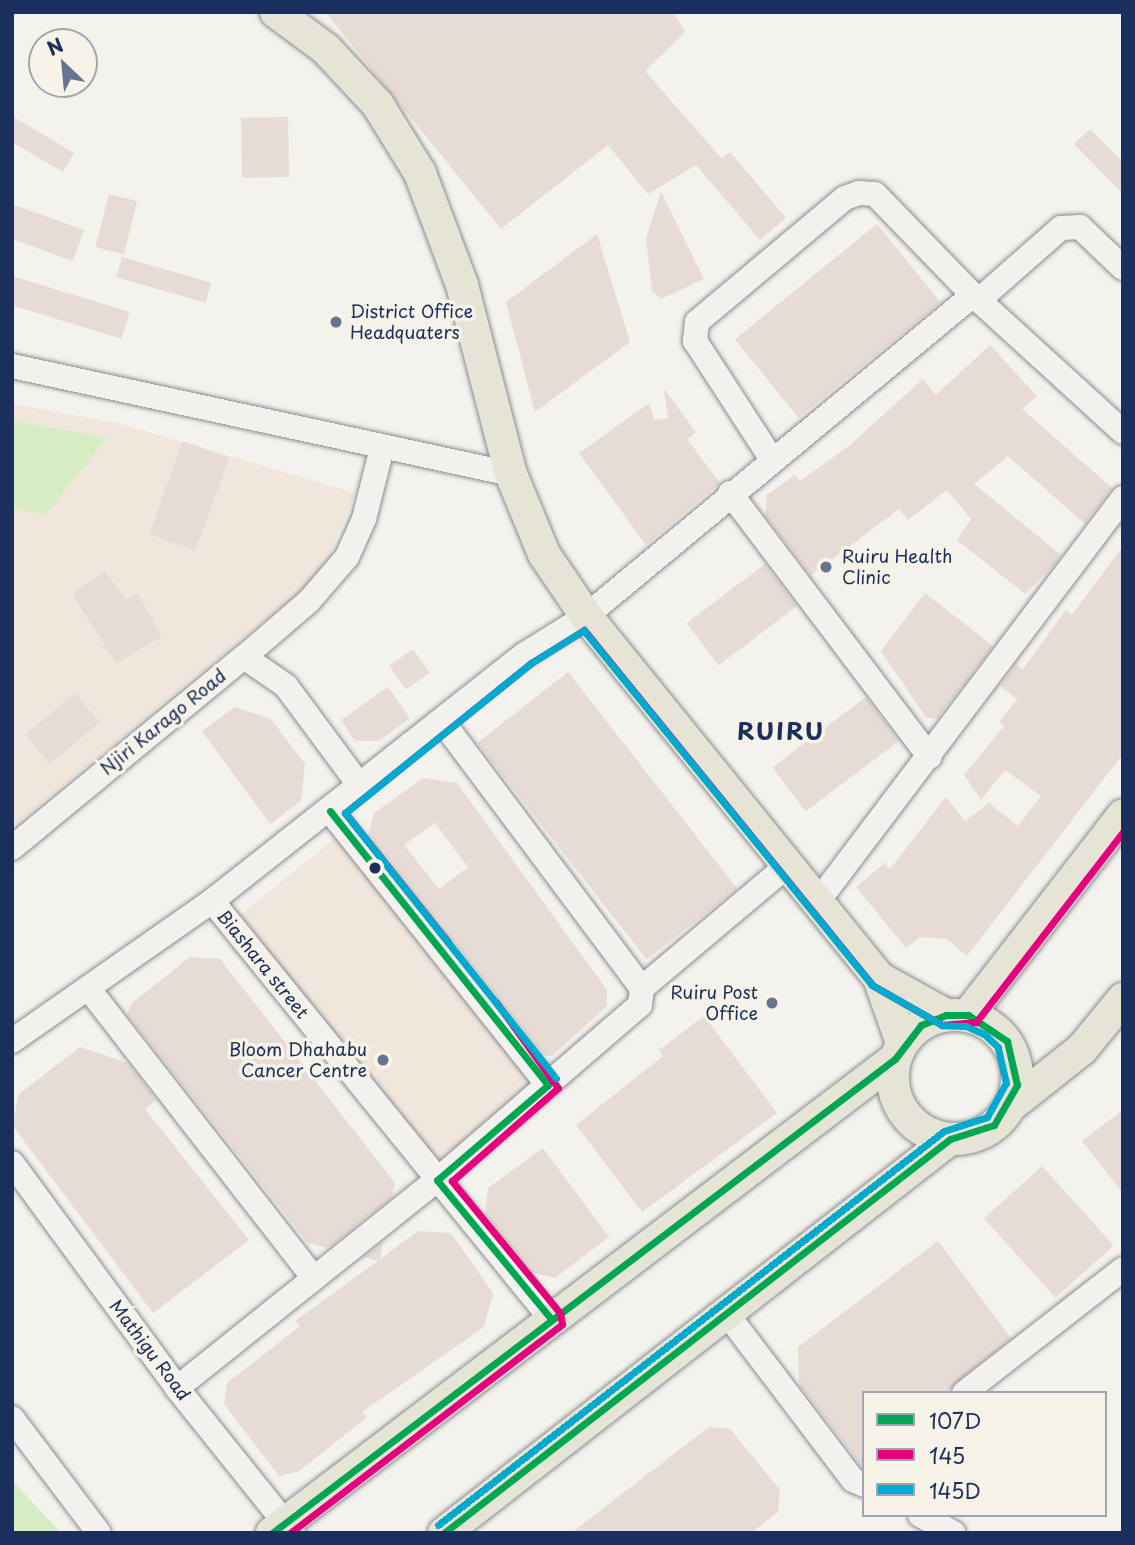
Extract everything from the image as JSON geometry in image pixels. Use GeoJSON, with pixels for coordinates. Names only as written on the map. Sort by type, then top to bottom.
{"type":"FeatureCollection","features":[{"type":"Feature","properties":{"kind":"main road"},"geometry":{"type":"LineString","coordinates":[[276,12],[326,49],[379,105],[420,173],[462,285],[511,474],[544,554],[586,616],[816,904],[879,978],[957,1015],[990,1025],[1012,1051],[1017,1085],[1009,1107]]}},
{"type":"Feature","properties":{"kind":"main road"},"geometry":{"type":"LineString","coordinates":[[284,1530],[898,1051],[921,1024],[957,1015],[1123,815]]}},
{"type":"Feature","properties":{"kind":"main road"},"geometry":{"type":"LineString","coordinates":[[879,978],[898,1051],[894,1087],[904,1112],[916,1126],[950,1139],[974,1136],[994,1125],[1009,1107],[1082,1049],[1123,999]]}},
{"type":"Feature","properties":{"kind":"main road"},"geometry":{"type":"LineString","coordinates":[[444,1533],[950,1139]]}},
{"type":"Feature","properties":{"kind":"street"},"geometry":{"type":"LineString","coordinates":[[771,458],[695,341],[697,322],[845,198],[875,194],[976,298],[1123,432]]}},
{"type":"Feature","properties":{"kind":"street"},"geometry":{"type":"LineString","coordinates":[[12,1041],[212,901],[330,811],[525,654],[586,616],[771,458],[1061,228],[1080,227],[1123,268]]}},
{"type":"Feature","properties":{"kind":"street"},"geometry":{"type":"LineString","coordinates":[[12,366],[511,474]]}},
{"type":"Feature","properties":{"kind":"street"},"geometry":{"type":"LineString","coordinates":[[244,657],[309,601],[347,557],[364,519],[382,448]]}},
{"type":"Feature","properties":{"kind":"street"},"geometry":{"type":"LineString","coordinates":[[730,493],[930,757]]}},
{"type":"Feature","properties":{"kind":"street"},"geometry":{"type":"LineString","coordinates":[[816,904],[930,757],[1123,498]]}},
{"type":"Feature","properties":{"kind":"street","name":"Njiri Karago Road"},"geometry":{"type":"LineString","coordinates":[[12,848],[244,657],[286,685],[360,786]]}},
{"type":"Feature","properties":{"kind":"street"},"geometry":{"type":"LineString","coordinates":[[442,720],[642,988]]}},
{"type":"Feature","properties":{"kind":"street"},"geometry":{"type":"LineString","coordinates":[[330,811],[548,1085]]}},
{"type":"Feature","properties":{"kind":"street"},"geometry":{"type":"LineString","coordinates":[[177,1388],[437,1180],[640,1005],[642,988],[787,866]]}},
{"type":"Feature","properties":{"kind":"street","name":"Biashara street"},"geometry":{"type":"LineString","coordinates":[[212,901],[552,1320]]}},
{"type":"Feature","properties":{"kind":"street"},"geometry":{"type":"LineString","coordinates":[[88,988],[314,1278]]}},
{"type":"Feature","properties":{"kind":"street","name":"Mathigu Road"},"geometry":{"type":"LineString","coordinates":[[12,1163],[284,1530]]}},
{"type":"Feature","properties":{"kind":"street"},"geometry":{"type":"LineString","coordinates":[[967,1391],[1123,1269]]}},
{"type":"Feature","properties":{"kind":"street"},"geometry":{"type":"LineString","coordinates":[[727,1314],[860,1479]]}},
{"type":"Feature","properties":{"kind":"street"},"geometry":{"type":"LineString","coordinates":[[12,1418],[99,1533]]}},
{"type":"Feature","properties":{"kind":"street"},"geometry":{"type":"LineString","coordinates":[[924,1517],[954,1533]]}},
{"type":"Feature","properties":{"kind":"shaded area"},"geometry":{"type":"Polygon","coordinates":[[[12,404],[118,423],[355,493],[322,573],[12,827],[12,404]]]}},
{"type":"Feature","properties":{"kind":"shaded area"},"geometry":{"type":"Polygon","coordinates":[[[339,835],[540,1083],[436,1167],[235,919],[339,835]]]}},
{"type":"Feature","properties":{"kind":"green space"},"geometry":{"type":"Polygon","coordinates":[[[12,420],[107,438],[45,515],[12,507],[12,420]]]}},
{"type":"Feature","properties":{"kind":"green space"},"geometry":{"type":"Polygon","coordinates":[[[12,1480],[61,1533],[12,1533],[12,1480]]]}},
{"type":"Feature","properties":{"kind":"building"},"geometry":{"type":"Polygon","coordinates":[[[325,12],[673,12],[685,32],[645,71],[722,159],[730,152],[786,218],[760,240],[696,165],[648,194],[608,145],[501,229],[325,12]]]}},
{"type":"Feature","properties":{"kind":"building"},"geometry":{"type":"Polygon","coordinates":[[[12,116],[74,153],[63,172],[12,142],[12,116]]]}},
{"type":"Feature","properties":{"kind":"building"},"geometry":{"type":"Polygon","coordinates":[[[288,117],[289,177],[242,178],[241,118],[288,117]]]}},
{"type":"Feature","properties":{"kind":"building"},"geometry":{"type":"Polygon","coordinates":[[[1090,129],[1123,162],[1123,194],[1074,144],[1090,129]]]}},
{"type":"Feature","properties":{"kind":"building"},"geometry":{"type":"Polygon","coordinates":[[[661,192],[704,279],[661,299],[652,291],[646,238],[661,192]]]}},
{"type":"Feature","properties":{"kind":"building"},"geometry":{"type":"Polygon","coordinates":[[[109,194],[137,201],[124,254],[96,247],[109,194]]]}},
{"type":"Feature","properties":{"kind":"building"},"geometry":{"type":"Polygon","coordinates":[[[12,204],[84,230],[73,261],[12,239],[12,204]]]}},
{"type":"Feature","properties":{"kind":"building"},"geometry":{"type":"Polygon","coordinates":[[[877,224],[941,302],[798,418],[735,339],[877,224]]]}},
{"type":"Feature","properties":{"kind":"building"},"geometry":{"type":"Polygon","coordinates":[[[597,234],[630,342],[535,412],[506,302],[597,234]]]}},
{"type":"Feature","properties":{"kind":"building"},"geometry":{"type":"Polygon","coordinates":[[[122,257],[211,283],[206,303],[116,277],[122,257]]]}},
{"type":"Feature","properties":{"kind":"building"},"geometry":{"type":"Polygon","coordinates":[[[12,276],[130,312],[121,339],[12,305],[12,276]]]}},
{"type":"Feature","properties":{"kind":"building"},"geometry":{"type":"Polygon","coordinates":[[[990,345],[1037,396],[1022,409],[1112,488],[1085,524],[1008,456],[974,484],[1061,555],[1053,566],[1025,594],[957,540],[971,519],[947,490],[908,520],[899,509],[811,575],[765,515],[767,495],[795,475],[800,481],[849,446],[923,379],[936,395],[990,345]]]}},
{"type":"Feature","properties":{"kind":"building"},"geometry":{"type":"Polygon","coordinates":[[[664,389],[696,432],[687,439],[720,483],[646,545],[579,453],[649,403],[654,420],[668,418],[664,389]]]}},
{"type":"Feature","properties":{"kind":"building"},"geometry":{"type":"Polygon","coordinates":[[[183,441],[229,458],[195,551],[149,534],[183,441]]]}},
{"type":"Feature","properties":{"kind":"building"},"geometry":{"type":"Polygon","coordinates":[[[1123,546],[1123,754],[967,956],[947,939],[920,937],[906,948],[856,887],[885,863],[890,869],[946,797],[965,821],[989,803],[1018,826],[1041,796],[1005,770],[981,800],[964,775],[1004,726],[999,722],[1017,699],[1000,686],[1016,664],[1023,669],[1066,610],[1072,615],[1123,546]]]}},
{"type":"Feature","properties":{"kind":"building"},"geometry":{"type":"Polygon","coordinates":[[[765,564],[797,606],[719,665],[687,623],[765,564]]]}},
{"type":"Feature","properties":{"kind":"building"},"geometry":{"type":"Polygon","coordinates":[[[105,571],[126,599],[137,593],[162,637],[116,663],[72,594],[105,571]]]}},
{"type":"Feature","properties":{"kind":"building"},"geometry":{"type":"Polygon","coordinates":[[[925,593],[993,646],[937,719],[926,717],[881,651],[925,593]]]}},
{"type":"Feature","properties":{"kind":"building"},"geometry":{"type":"Polygon","coordinates":[[[413,649],[430,673],[406,689],[389,666],[413,649]]]}},
{"type":"Feature","properties":{"kind":"building"},"geometry":{"type":"Polygon","coordinates":[[[568,672],[737,889],[647,960],[477,743],[568,672]]]}},
{"type":"Feature","properties":{"kind":"building"},"geometry":{"type":"Polygon","coordinates":[[[388,687],[410,718],[379,741],[355,741],[341,720],[388,687]]]}},
{"type":"Feature","properties":{"kind":"building"},"geometry":{"type":"Polygon","coordinates":[[[75,693],[99,722],[50,764],[25,735],[75,693]]]}},
{"type":"Feature","properties":{"kind":"building"},"geometry":{"type":"Polygon","coordinates":[[[866,697],[899,741],[806,811],[773,767],[866,697]]]}},
{"type":"Feature","properties":{"kind":"building"},"geometry":{"type":"Polygon","coordinates":[[[235,707],[271,719],[305,764],[301,801],[270,824],[202,731],[235,707]]]}},
{"type":"Feature","properties":{"kind":"building"},"geometry":{"type":"Polygon","coordinates":[[[423,778],[457,783],[607,990],[607,1006],[552,1056],[544,1056],[368,835],[374,813],[423,778]],[[435,823],[404,845],[439,889],[468,867],[435,823]]]}},
{"type":"Feature","properties":{"kind":"building"},"geometry":{"type":"Polygon","coordinates":[[[190,957],[220,959],[395,1183],[392,1197],[328,1248],[308,1243],[127,1014],[132,1003],[190,957]]]}},
{"type":"Feature","properties":{"kind":"building"},"geometry":{"type":"Polygon","coordinates":[[[704,1016],[777,1113],[642,1212],[576,1125],[663,1056],[659,1050],[704,1016]]]}},
{"type":"Feature","properties":{"kind":"building"},"geometry":{"type":"Polygon","coordinates":[[[80,1047],[128,1063],[156,1100],[145,1109],[249,1240],[153,1313],[12,1125],[19,1094],[80,1047]]]}},
{"type":"Feature","properties":{"kind":"building"},"geometry":{"type":"Polygon","coordinates":[[[1123,1110],[1123,1193],[1082,1141],[1123,1110]]]}},
{"type":"Feature","properties":{"kind":"building"},"geometry":{"type":"Polygon","coordinates":[[[543,1148],[609,1237],[555,1278],[533,1273],[485,1214],[488,1188],[543,1148]]]}},
{"type":"Feature","properties":{"kind":"building"},"geometry":{"type":"Polygon","coordinates":[[[1042,1166],[1114,1246],[1056,1298],[984,1218],[1042,1166]]]}},
{"type":"Feature","properties":{"kind":"building"},"geometry":{"type":"Polygon","coordinates":[[[418,1231],[451,1233],[493,1293],[484,1327],[362,1412],[366,1418],[298,1472],[279,1476],[224,1404],[227,1383],[300,1326],[295,1321],[378,1261],[364,1257],[383,1242],[380,1259],[418,1231]]]}},
{"type":"Feature","properties":{"kind":"building"},"geometry":{"type":"Polygon","coordinates":[[[938,1241],[1011,1338],[947,1391],[862,1391],[862,1466],[799,1384],[798,1347],[938,1241]]]}},
{"type":"Feature","properties":{"kind":"building"},"geometry":{"type":"Polygon","coordinates":[[[709,1427],[730,1429],[780,1490],[778,1512],[751,1533],[571,1533],[709,1427]]]}},
{"type":"Feature","properties":{"kind":"transit line","name":"145"},"geometry":{"type":"LineString","coordinates":[[448,942],[345,813],[531,663],[584,630],[872,985],[942,1025],[976,1022],[1123,832]]}},
{"type":"Feature","properties":{"kind":"transit line","name":"145D"},"geometry":{"type":"LineString","coordinates":[[438,1525],[944,1131],[987,1117],[1006,1083],[998,1047],[984,1034],[966,1026],[942,1025],[872,985],[584,630],[531,663],[345,813],[556,1078]]}},
{"type":"Feature","properties":{"kind":"transit line","name":"107D"},"geometry":{"type":"LineString","coordinates":[[330,811],[548,1085],[437,1180],[552,1320]]}},
{"type":"Feature","properties":{"kind":"transit line","name":"145"},"geometry":{"type":"LineString","coordinates":[[290,1533],[562,1324],[560,1313],[452,1181],[558,1088],[496,1002]]}},
{"type":"Feature","properties":{"kind":"transit line","name":"107D"},"geometry":{"type":"LineString","coordinates":[[272,1533],[895,1059],[921,1025],[946,1015],[968,1015],[1007,1041],[1017,1085],[994,1125],[950,1139],[444,1533]]}},
{"type":"Feature","properties":{"kind":"place","name":"District Office Headquaters"},"geometry":{"type":"Point","coordinates":[336,322]}},
{"type":"Feature","properties":{"kind":"place","name":"Ruiru Health Clinic"},"geometry":{"type":"Point","coordinates":[826,567]}},
{"type":"Feature","properties":{"kind":"place","name":"Ruiru Post Office"},"geometry":{"type":"Point","coordinates":[772,1003]}},
{"type":"Feature","properties":{"kind":"place","name":"Bloom Dhahabu Cancer Centre"},"geometry":{"type":"Point","coordinates":[383,1060]}},
{"type":"Feature","properties":{"kind":"district","name":"RUIRU"},"geometry":{"type":"Point","coordinates":[781,731]}}]}
